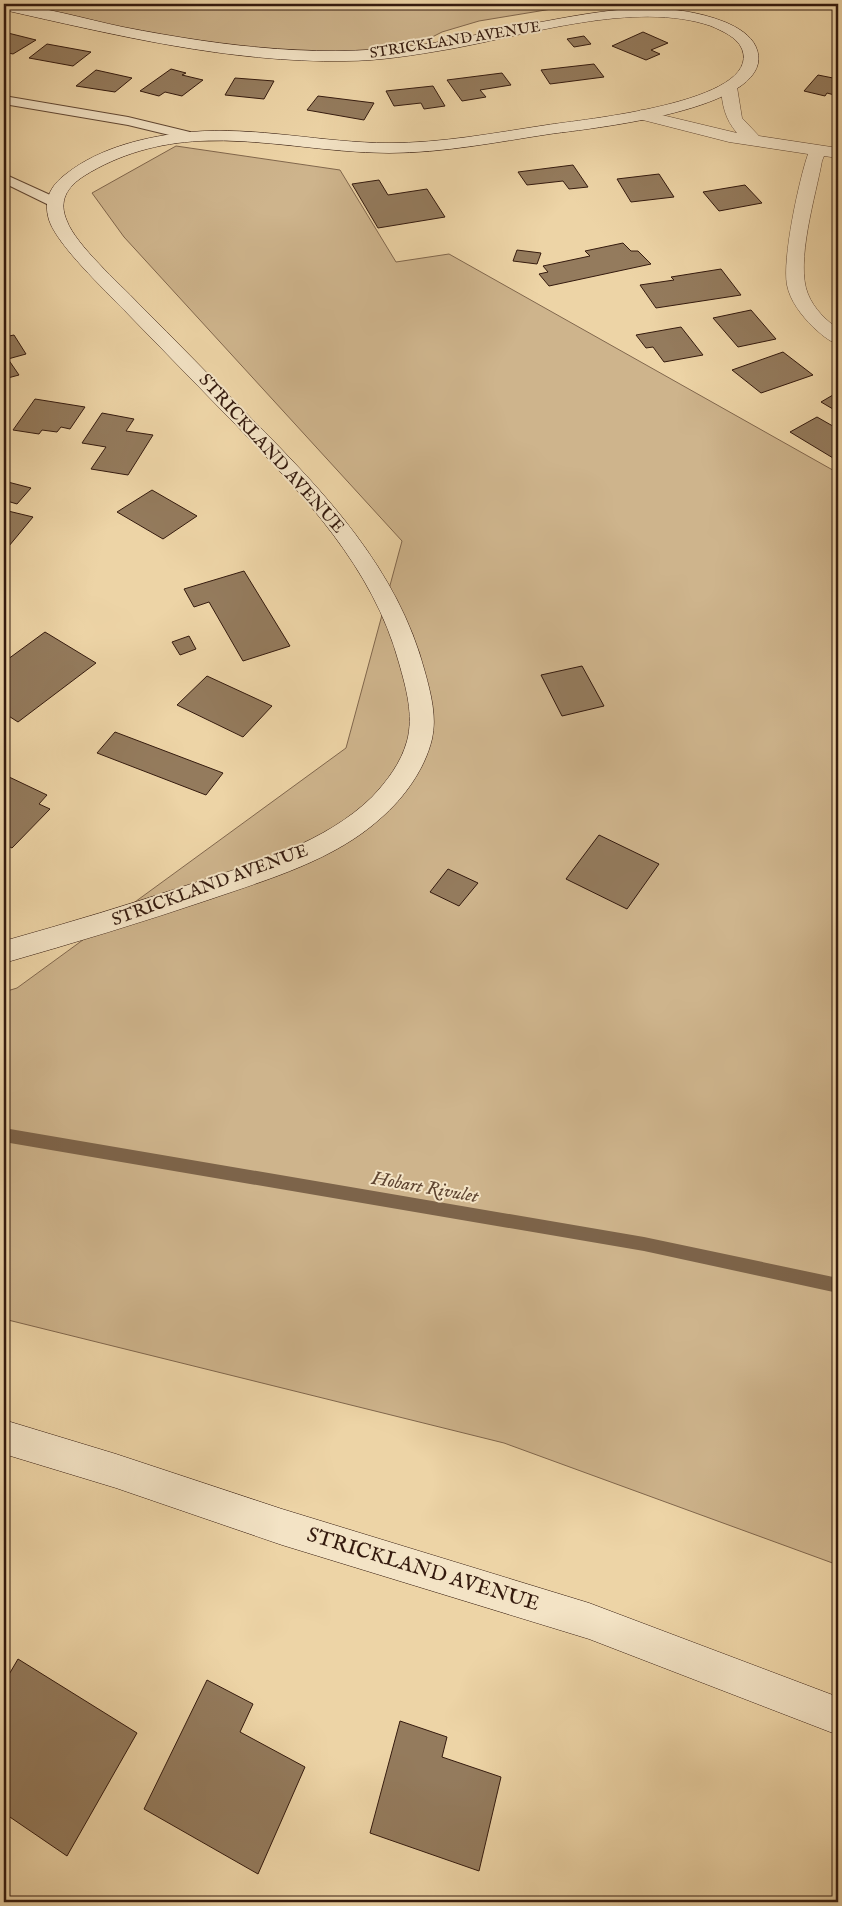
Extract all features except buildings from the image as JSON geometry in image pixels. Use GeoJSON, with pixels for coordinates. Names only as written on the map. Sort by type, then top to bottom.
{"type":"FeatureCollection","features":[{"type":"Feature","properties":{"kind":"street","name":"STRICKLAND AVENUE"},"geometry":{"type":"LineString","coordinates":[[4,6],[141,35],[258,51],[346,57],[470,40],[618,12],[670,11],[710,20],[733,32],[750,49],[751,60],[747,72],[729,87],[684,104],[641,115],[449,144],[402,148],[343,147],[247,136],[186,135],[135,147],[93,164],[66,181],[56,193],[54,202],[53,212],[61,229],[292,471],[359,553],[380,585],[403,632],[412,660],[422,723],[416,752],[402,776],[384,799],[360,822],[323,845],[237,880],[129,916],[4,952]]}},
{"type":"Feature","properties":{"kind":"street"},"geometry":{"type":"LineString","coordinates":[[729,87],[730,108],[733,118],[740,130],[754,142]]}},
{"type":"Feature","properties":{"kind":"street"},"geometry":{"type":"LineString","coordinates":[[641,115],[701,131],[754,142],[838,153]]}},
{"type":"Feature","properties":{"kind":"street"},"geometry":{"type":"LineString","coordinates":[[818,150],[814,161],[795,268],[796,286],[805,307],[820,325],[838,338]]}},
{"type":"Feature","properties":{"kind":"street","name":"STRICKLAND AVENUE"},"geometry":{"type":"LineString","coordinates":[[4,1437],[116,1471],[282,1527],[589,1622],[838,1716]]}},
{"type":"Feature","properties":{"kind":"lane","name":"STRICKLAND AVENUE"},"geometry":{"type":"LineString","coordinates":[[4,100],[128,121],[186,135]]}},
{"type":"Feature","properties":{"kind":"lane"},"geometry":{"type":"LineString","coordinates":[[4,178],[19,187],[54,202]]}},
{"type":"Feature","properties":{"kind":"shaded area"},"geometry":{"type":"Polygon","coordinates":[[[4,4],[582,4],[479,21],[442,32],[405,51],[258,51],[48,16],[4,6],[4,4]]]}},
{"type":"Feature","properties":{"kind":"shaded area"},"geometry":{"type":"Polygon","coordinates":[[[176,146],[340,170],[396,262],[449,254],[838,473],[838,1565],[504,1443],[4,1319],[4,992],[17,988],[346,748],[402,541],[124,237],[92,193],[176,146]]]}},
{"type":"Feature","properties":{"kind":"waterway","name":"Hobart Rivulet"},"geometry":{"type":"LineString","coordinates":[[4,1135],[644,1244],[838,1286]]}}]}
